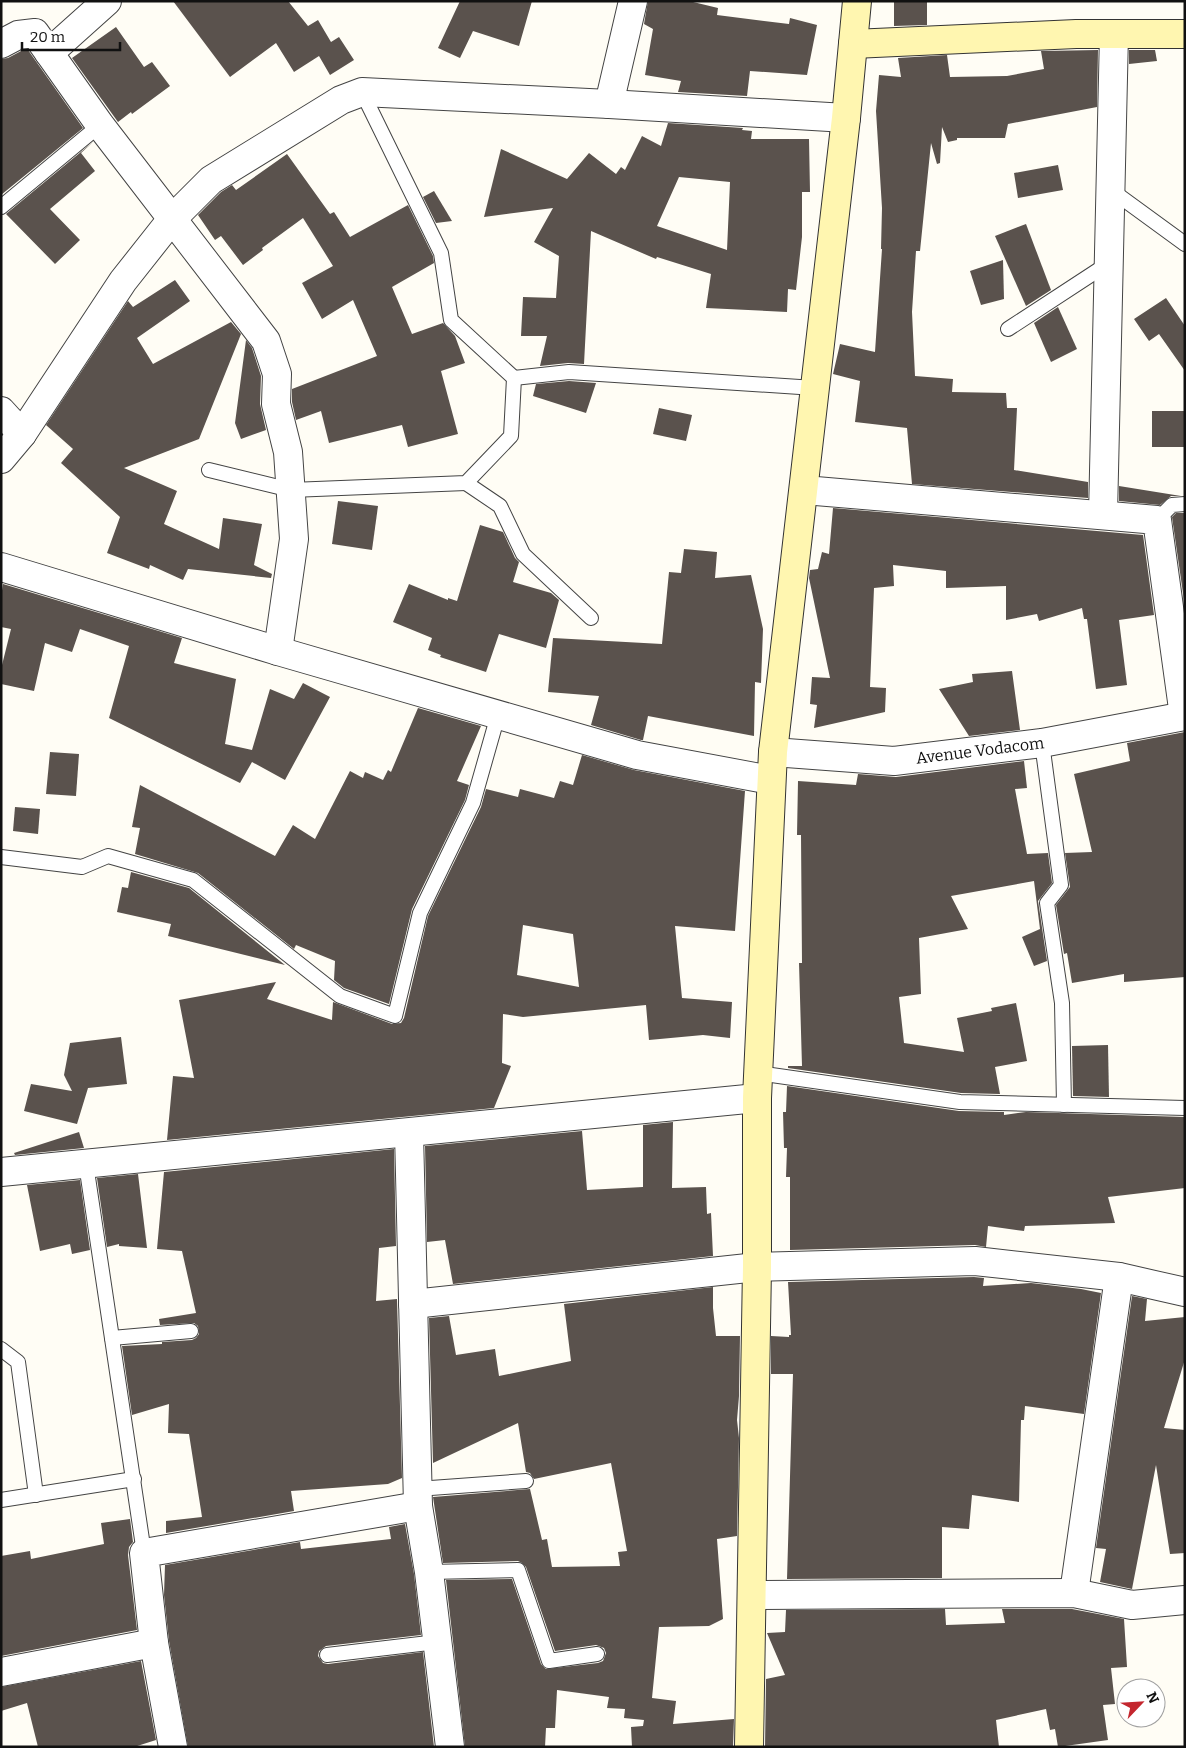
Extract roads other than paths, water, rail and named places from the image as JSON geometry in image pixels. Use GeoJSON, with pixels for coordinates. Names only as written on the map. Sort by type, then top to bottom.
{"type":"FeatureCollection","features":[{"type":"Feature","properties":{"kind":"street"},"geometry":{"type":"LineString","coordinates":[[49,53],[107,1]]}},
{"type":"Feature","properties":{"kind":"street"},"geometry":{"type":"LineString","coordinates":[[609,104],[634,1]]}},
{"type":"Feature","properties":{"kind":"street"},"geometry":{"type":"LineString","coordinates":[[749,1747],[758,1086],[771,780],[846,118],[857,1]]}},
{"type":"Feature","properties":{"kind":"street"},"geometry":{"type":"LineString","coordinates":[[1,44],[18,35],[36,33],[100,125],[266,341],[277,374],[276,404],[288,452],[294,539],[278,651]]}},
{"type":"Feature","properties":{"kind":"street"},"geometry":{"type":"LineString","coordinates":[[853,44],[1076,34],[1185,34]]}},
{"type":"Feature","properties":{"kind":"street"},"geometry":{"type":"LineString","coordinates":[[1103,515],[1114,34]]}},
{"type":"Feature","properties":{"kind":"street"},"geometry":{"type":"LineString","coordinates":[[1,459],[22,434],[123,281],[172,219],[211,180],[341,100],[362,92],[846,118]]}},
{"type":"Feature","properties":{"kind":"street"},"geometry":{"type":"LineString","coordinates":[[1,411],[22,434]]}},
{"type":"Feature","properties":{"kind":"street"},"geometry":{"type":"LineString","coordinates":[[804,490],[1157,520],[1184,716]]}},
{"type":"Feature","properties":{"kind":"street"},"geometry":{"type":"LineString","coordinates":[[1,567],[278,651],[637,755],[771,780]]}},
{"type":"Feature","properties":{"kind":"street","name":"Avenue Vodacom"},"geometry":{"type":"LineString","coordinates":[[773,752],[894,761],[1042,743],[1184,716]]}},
{"type":"Feature","properties":{"kind":"street"},"geometry":{"type":"LineString","coordinates":[[1,1172],[409,1133],[758,1086]]}},
{"type":"Feature","properties":{"kind":"street"},"geometry":{"type":"LineString","coordinates":[[409,1133],[418,1498],[450,1747]]}},
{"type":"Feature","properties":{"kind":"street"},"geometry":{"type":"LineString","coordinates":[[413,1304],[757,1267],[975,1260],[1119,1277],[1185,1292]]}},
{"type":"Feature","properties":{"kind":"street"},"geometry":{"type":"LineString","coordinates":[[1074,1593],[1119,1277]]}},
{"type":"Feature","properties":{"kind":"street"},"geometry":{"type":"LineString","coordinates":[[173,1747],[154,1643],[144,1553],[418,1498]]}},
{"type":"Feature","properties":{"kind":"street"},"geometry":{"type":"LineString","coordinates":[[752,1595],[1074,1593],[1132,1605],[1185,1600]]}},
{"type":"Feature","properties":{"kind":"street"},"geometry":{"type":"LineString","coordinates":[[1,1672],[154,1643]]}},
{"type":"Feature","properties":{"kind":"lane"},"geometry":{"type":"LineString","coordinates":[[362,92],[441,253],[451,320],[514,378],[569,372],[815,388]]}},
{"type":"Feature","properties":{"kind":"lane"},"geometry":{"type":"LineString","coordinates":[[1,207],[100,125]]}},
{"type":"Feature","properties":{"kind":"lane"},"geometry":{"type":"LineString","coordinates":[[1110,190],[1185,244]]}},
{"type":"Feature","properties":{"kind":"lane"},"geometry":{"type":"LineString","coordinates":[[1008,329],[1109,263]]}},
{"type":"Feature","properties":{"kind":"lane"},"geometry":{"type":"LineString","coordinates":[[466,483],[511,436],[514,378]]}},
{"type":"Feature","properties":{"kind":"lane"},"geometry":{"type":"LineString","coordinates":[[209,470],[291,490],[466,483],[500,506],[523,554],[591,618]]}},
{"type":"Feature","properties":{"kind":"lane"},"geometry":{"type":"LineString","coordinates":[[1157,520],[1172,505],[1185,504]]}},
{"type":"Feature","properties":{"kind":"lane"},"geometry":{"type":"LineString","coordinates":[[1,857],[82,867],[108,856],[193,880],[340,996],[395,1016],[420,912],[473,803],[498,715]]}},
{"type":"Feature","properties":{"kind":"lane"},"geometry":{"type":"LineString","coordinates":[[1042,743],[1061,885],[1047,902],[1062,1003],[1064,1105]]}},
{"type":"Feature","properties":{"kind":"lane"},"geometry":{"type":"LineString","coordinates":[[758,1086],[960,1102],[1185,1108]]}},
{"type":"Feature","properties":{"kind":"lane"},"geometry":{"type":"LineString","coordinates":[[86,1164],[144,1553]]}},
{"type":"Feature","properties":{"kind":"lane"},"geometry":{"type":"LineString","coordinates":[[112,1338],[191,1331]]}},
{"type":"Feature","properties":{"kind":"lane"},"geometry":{"type":"LineString","coordinates":[[1,1348],[18,1362],[36,1495]]}},
{"type":"Feature","properties":{"kind":"lane"},"geometry":{"type":"LineString","coordinates":[[1,1500],[134,1479]]}},
{"type":"Feature","properties":{"kind":"lane"},"geometry":{"type":"LineString","coordinates":[[418,1498],[526,1481]]}},
{"type":"Feature","properties":{"kind":"lane"},"geometry":{"type":"LineString","coordinates":[[429,1572],[518,1570],[549,1661],[597,1654]]}},
{"type":"Feature","properties":{"kind":"lane"},"geometry":{"type":"LineString","coordinates":[[327,1655],[437,1642]]}}]}
